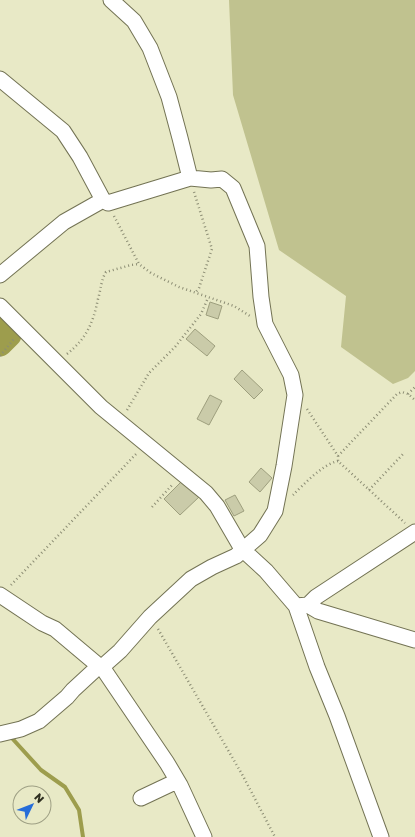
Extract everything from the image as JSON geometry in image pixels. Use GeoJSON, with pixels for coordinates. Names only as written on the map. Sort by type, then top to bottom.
{"type":"FeatureCollection","features":[{"type":"Feature","properties":{"kind":"street"},"geometry":{"type":"LineString","coordinates":[[121,3],[150,48],[168,97],[190,178]]}},
{"type":"Feature","properties":{"kind":"street"},"geometry":{"type":"LineString","coordinates":[[0,79],[63,131],[83,162],[105,202]]}},
{"type":"Feature","properties":{"kind":"street"},"geometry":{"type":"LineString","coordinates":[[0,275],[64,222],[105,202],[190,178],[211,180],[222,179],[233,188],[257,246],[265,324],[291,375],[295,395],[284,466],[275,511],[260,535],[242,549],[236,556],[191,579],[150,617],[120,651],[73,690],[39,721],[6,733]]}},
{"type":"Feature","properties":{"kind":"street"},"geometry":{"type":"LineString","coordinates":[[0,306],[20,328],[101,407],[206,493],[217,506],[242,549],[302,605],[415,640]]}},
{"type":"Feature","properties":{"kind":"street"},"geometry":{"type":"LineString","coordinates":[[302,605],[415,533]]}},
{"type":"Feature","properties":{"kind":"street"},"geometry":{"type":"LineString","coordinates":[[0,596],[54,629],[101,667],[178,780],[204,837]]}},
{"type":"Feature","properties":{"kind":"street"},"geometry":{"type":"LineString","coordinates":[[302,605],[314,660],[337,716],[381,837]]}},
{"type":"Feature","properties":{"kind":"street"},"geometry":{"type":"LineString","coordinates":[[140,798],[178,780]]}},
{"type":"Feature","properties":{"kind":"path"},"geometry":{"type":"LineString","coordinates":[[190,178],[212,249],[199,288],[195,293]]}},
{"type":"Feature","properties":{"kind":"path"},"geometry":{"type":"LineString","coordinates":[[105,202],[139,264],[158,277],[179,287],[234,306],[265,324]]}},
{"type":"Feature","properties":{"kind":"path"},"geometry":{"type":"LineString","coordinates":[[56,363],[84,338],[90,328],[95,313],[102,279],[106,272],[139,264]]}},
{"type":"Feature","properties":{"kind":"path"},"geometry":{"type":"LineString","coordinates":[[119,422],[150,373],[175,347],[201,314],[208,298]]}},
{"type":"Feature","properties":{"kind":"path"},"geometry":{"type":"LineString","coordinates":[[0,356],[17,335],[20,328]]}},
{"type":"Feature","properties":{"kind":"path"},"geometry":{"type":"LineString","coordinates":[[408,394],[415,387]]}},
{"type":"Feature","properties":{"kind":"path"},"geometry":{"type":"LineString","coordinates":[[338,456],[397,394],[402,392],[408,394],[415,400]]}},
{"type":"Feature","properties":{"kind":"path"},"geometry":{"type":"LineString","coordinates":[[295,395],[306,408],[338,456],[338,461],[415,533]]}},
{"type":"Feature","properties":{"kind":"path"},"geometry":{"type":"LineString","coordinates":[[0,596],[139,452],[144,443]]}},
{"type":"Feature","properties":{"kind":"path"},"geometry":{"type":"LineString","coordinates":[[370,490],[404,453]]}},
{"type":"Feature","properties":{"kind":"path"},"geometry":{"type":"LineString","coordinates":[[292,496],[332,462],[338,461]]}},
{"type":"Feature","properties":{"kind":"path"},"geometry":{"type":"LineString","coordinates":[[152,507],[182,473]]}},
{"type":"Feature","properties":{"kind":"path"},"geometry":{"type":"LineString","coordinates":[[150,617],[243,776],[276,837]]}},
{"type":"Feature","properties":{"kind":"green space"},"geometry":{"type":"Polygon","coordinates":[[[229,0],[415,0],[415,371],[408,378],[393,384],[341,347],[346,296],[279,250],[233,95],[229,0]]]}},
{"type":"Feature","properties":{"kind":"building"},"geometry":{"type":"Polygon","coordinates":[[[210,302],[222,306],[218,319],[206,315],[210,302]]]}},
{"type":"Feature","properties":{"kind":"building"},"geometry":{"type":"Polygon","coordinates":[[[195,329],[215,346],[207,356],[186,339],[195,329]]]}},
{"type":"Feature","properties":{"kind":"building"},"geometry":{"type":"Polygon","coordinates":[[[242,370],[263,390],[254,399],[234,379],[242,370]]]}},
{"type":"Feature","properties":{"kind":"building"},"geometry":{"type":"Polygon","coordinates":[[[210,395],[222,401],[209,425],[197,419],[210,395]]]}},
{"type":"Feature","properties":{"kind":"building"},"geometry":{"type":"Polygon","coordinates":[[[261,468],[272,478],[260,492],[249,482],[261,468]]]}},
{"type":"Feature","properties":{"kind":"building"},"geometry":{"type":"Polygon","coordinates":[[[183,480],[199,497],[180,515],[164,499],[183,480]]]}},
{"type":"Feature","properties":{"kind":"building"},"geometry":{"type":"Polygon","coordinates":[[[235,495],[244,511],[234,516],[225,500],[235,495]]]}},
{"type":"Feature","properties":{"kind":"waterway"},"geometry":{"type":"LineString","coordinates":[[0,317],[9,328],[9,335],[0,344]]}},
{"type":"Feature","properties":{"kind":"waterway"},"geometry":{"type":"LineString","coordinates":[[10,736],[41,770],[65,787],[79,810],[83,837]]}}]}
